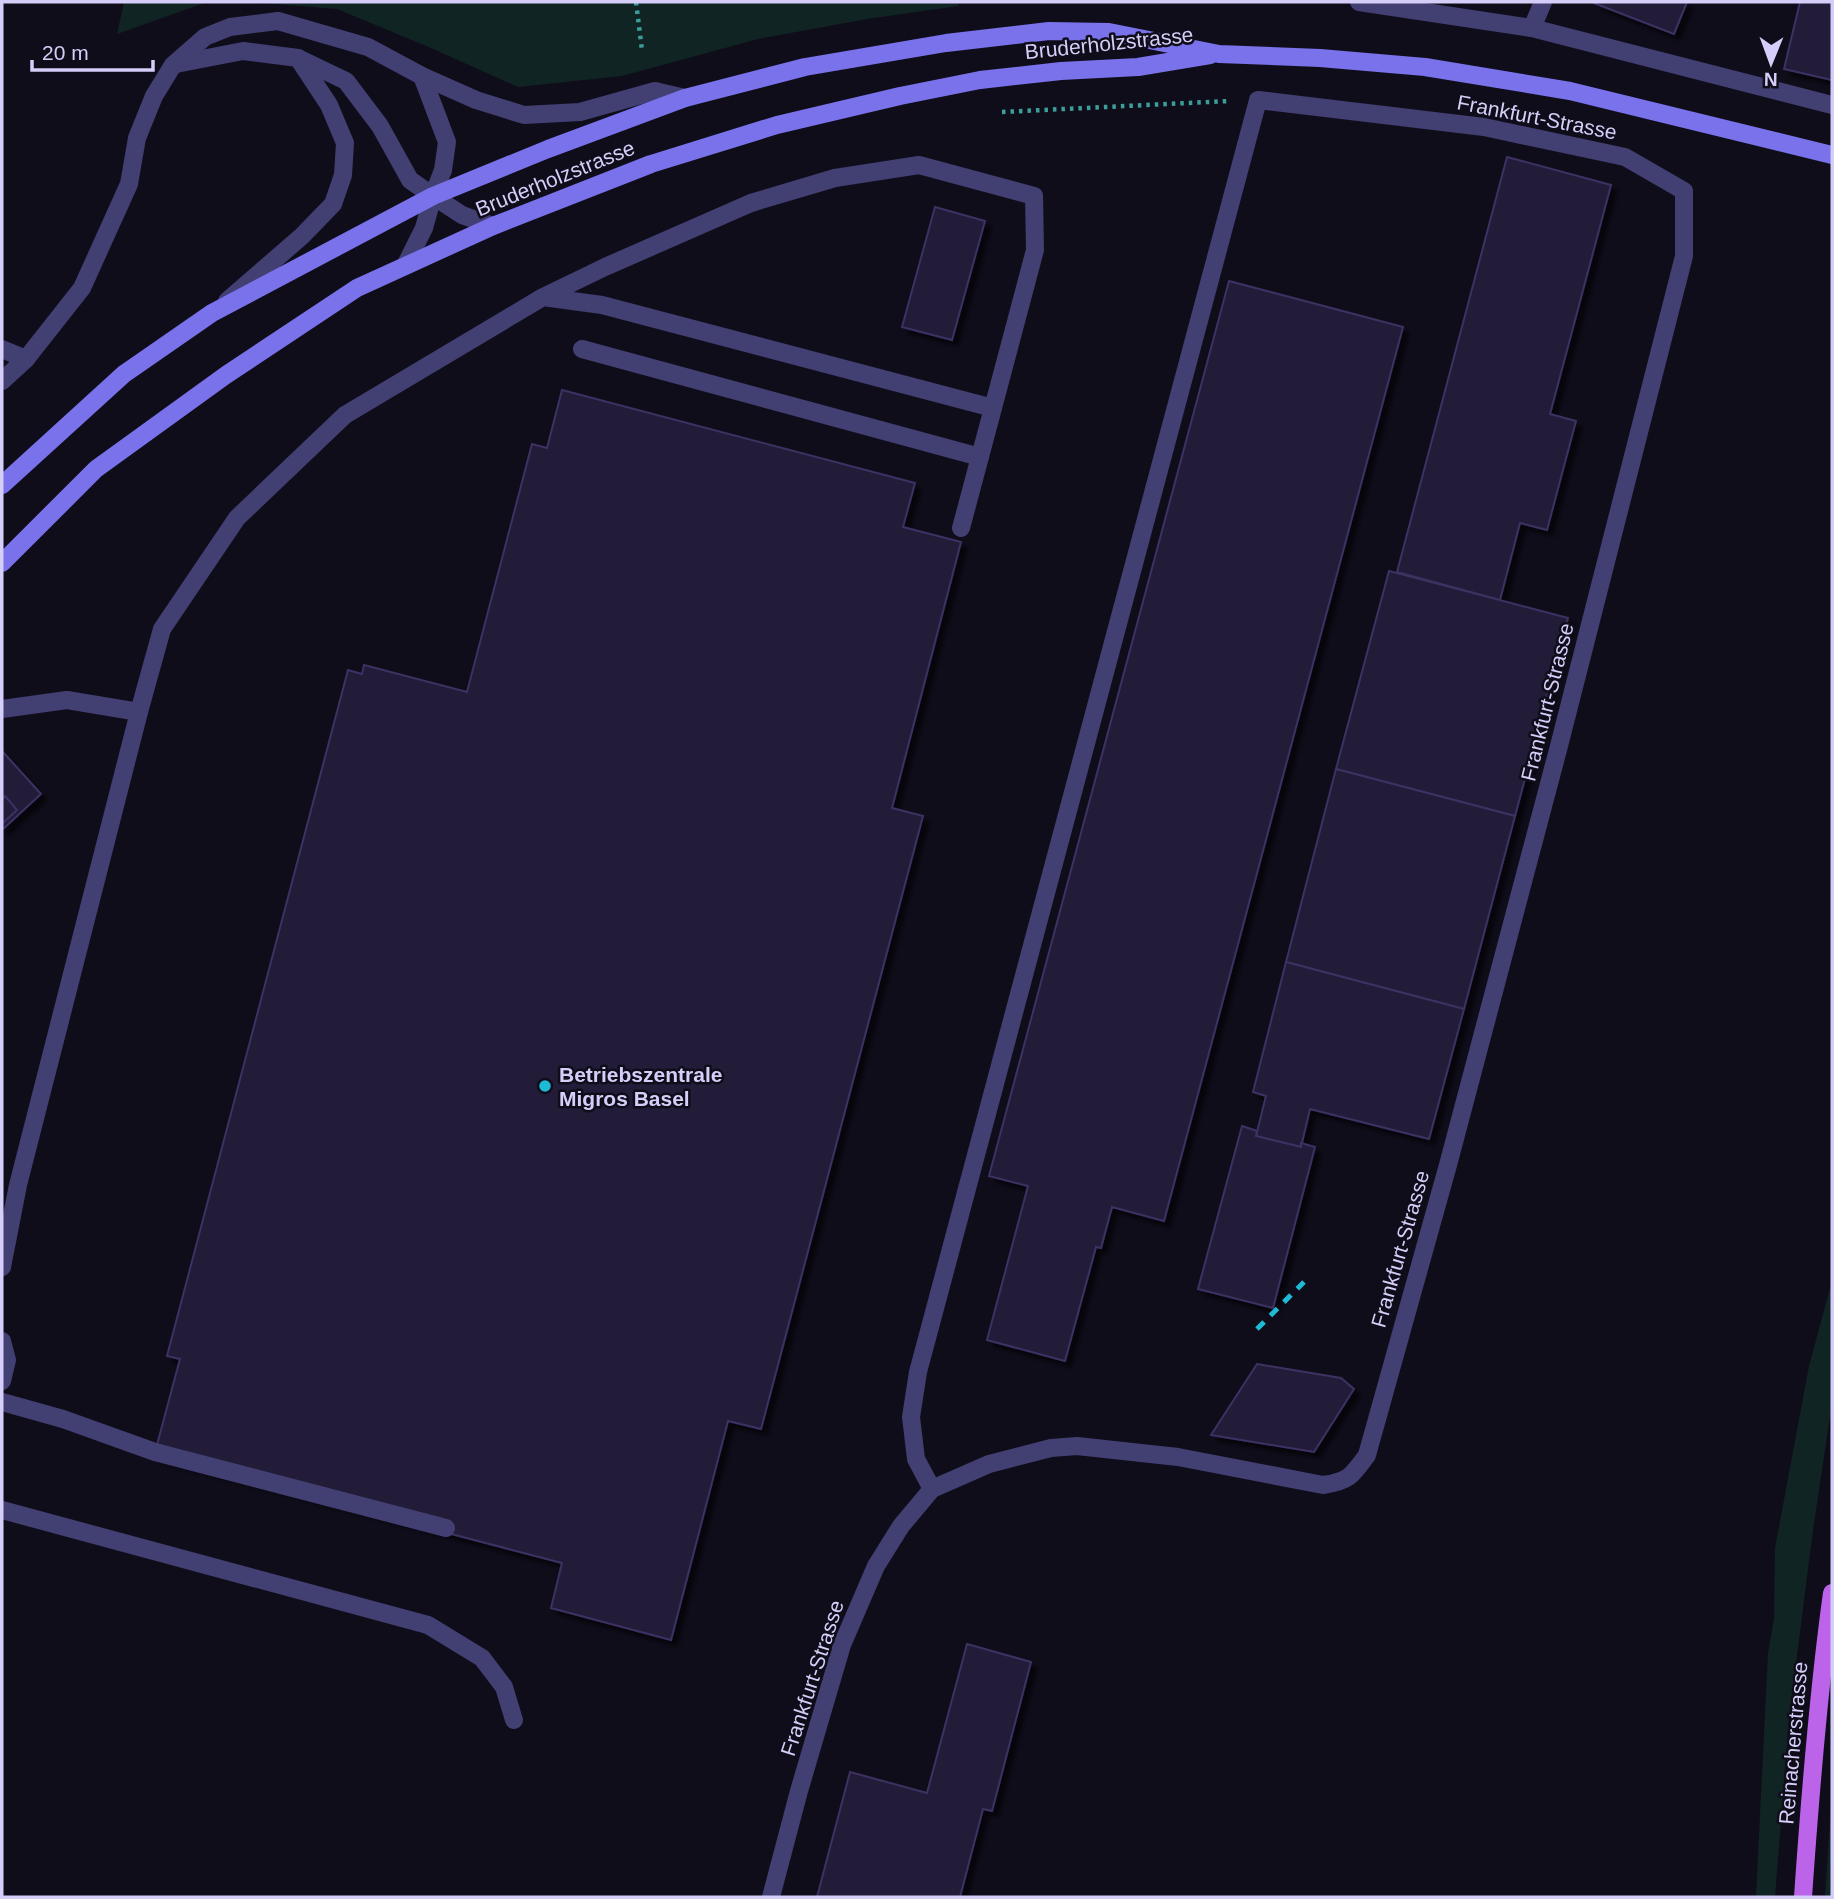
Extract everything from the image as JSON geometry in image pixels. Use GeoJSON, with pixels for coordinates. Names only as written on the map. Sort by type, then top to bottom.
{"type":"FeatureCollection","features":[{"type":"Feature","properties":{"kind":"main road","name":"Bruderholzstrasse"},"geometry":{"type":"LineString","coordinates":[[2,485],[124,374],[212,313],[433,196],[548,149],[685,98],[805,66],[946,43],[1049,31],[1109,32],[1219,54],[1320,58],[1425,67],[1570,91],[1832,155]]}},
{"type":"Feature","properties":{"kind":"main road","name":"Bruderholzstrasse"},"geometry":{"type":"LineString","coordinates":[[2,563],[96,469],[226,375],[357,288],[493,226],[652,164],[777,125],[980,80],[1060,71],[1138,67],[1219,54]]}},
{"type":"Feature","properties":{"kind":"main road","name":"Reinacherstrasse"},"geometry":{"type":"LineString","coordinates":[[1803,1897],[1811,1785],[1832,1593]]}},
{"type":"Feature","properties":{"kind":"street"},"geometry":{"type":"LineString","coordinates":[[1359,2],[1532,27],[1832,105]]}},
{"type":"Feature","properties":{"kind":"street"},"geometry":{"type":"LineString","coordinates":[[1532,27],[1543,2]]}},
{"type":"Feature","properties":{"kind":"street"},"geometry":{"type":"LineString","coordinates":[[2,381],[26,359],[82,288],[129,184],[137,138],[150,103],[173,65],[205,37],[230,27],[278,21],[368,47],[422,76],[476,100],[524,115],[580,112],[655,91],[685,98]]}},
{"type":"Feature","properties":{"kind":"street"},"geometry":{"type":"LineString","coordinates":[[173,65],[243,51],[298,58],[346,81],[380,126],[410,180],[462,215],[493,226]]}},
{"type":"Feature","properties":{"kind":"street"},"geometry":{"type":"LineString","coordinates":[[212,313],[302,236],[333,204],[343,175],[345,143],[329,105],[298,58]]}},
{"type":"Feature","properties":{"kind":"street"},"geometry":{"type":"LineString","coordinates":[[405,266],[424,228],[443,170],[447,142],[422,76]]}},
{"type":"Feature","properties":{"kind":"street"},"geometry":{"type":"LineString","coordinates":[[932,1489],[916,1459],[911,1416],[918,1372],[1258,100]]}},
{"type":"Feature","properties":{"kind":"street","name":"Frankfurt-Strasse"},"geometry":{"type":"LineString","coordinates":[[771,1897],[842,1645],[876,1566],[901,1526],[932,1489],[989,1464],[1051,1448],[1077,1446],[1178,1457],[1323,1485],[1341,1482],[1355,1472],[1367,1455],[1448,1165],[1684,256],[1684,191],[1625,157],[1612,154],[1484,127],[1258,100]]}},
{"type":"Feature","properties":{"kind":"street"},"geometry":{"type":"LineString","coordinates":[[2,1267],[10,1182],[162,629],[237,518],[345,415],[543,297],[751,203],[835,178],[919,164],[1034,196],[1035,250],[961,528]]}},
{"type":"Feature","properties":{"kind":"street"},"geometry":{"type":"LineString","coordinates":[[543,297],[602,305],[993,408]]}},
{"type":"Feature","properties":{"kind":"street"},"geometry":{"type":"LineString","coordinates":[[2,349],[26,359]]}},
{"type":"Feature","properties":{"kind":"street"},"geometry":{"type":"LineString","coordinates":[[582,349],[980,457]]}},
{"type":"Feature","properties":{"kind":"street"},"geometry":{"type":"LineString","coordinates":[[2,709],[67,699],[139,712]]}},
{"type":"Feature","properties":{"kind":"street"},"geometry":{"type":"LineString","coordinates":[[2,1341],[7,1360],[2,1381]]}},
{"type":"Feature","properties":{"kind":"street"},"geometry":{"type":"LineString","coordinates":[[2,1402],[63,1419],[155,1452],[446,1528]]}},
{"type":"Feature","properties":{"kind":"street"},"geometry":{"type":"LineString","coordinates":[[2,1510],[428,1625],[482,1658],[504,1687],[514,1720]]}},
{"type":"Feature","properties":{"kind":"path"},"geometry":{"type":"LineString","coordinates":[[636,2],[642,50]]}},
{"type":"Feature","properties":{"kind":"path"},"geometry":{"type":"LineString","coordinates":[[1002,112],[1258,100]]}},
{"type":"Feature","properties":{"kind":"green space"},"geometry":{"type":"Polygon","coordinates":[[[124,2],[207,2],[117,34],[124,2]]]}},
{"type":"Feature","properties":{"kind":"green space"},"geometry":{"type":"Polygon","coordinates":[[[252,2],[959,2],[958,6],[758,39],[622,76],[518,87],[337,9],[252,2]]]}},
{"type":"Feature","properties":{"kind":"green space"},"geometry":{"type":"Polygon","coordinates":[[[1832,1281],[1832,1403],[1789,1718],[1775,1897],[1756,1897],[1768,1653],[1774,1619],[1775,1548],[1809,1366],[1832,1281]]]}},
{"type":"Feature","properties":{"kind":"green space"},"geometry":{"type":"Polygon","coordinates":[[[1832,1792],[1831,1897],[1825,1897],[1832,1792]]]}},
{"type":"Feature","properties":{"kind":"building"},"geometry":{"type":"Polygon","coordinates":[[[1595,2],[1687,2],[1674,34],[1595,2]]]}},
{"type":"Feature","properties":{"kind":"building"},"geometry":{"type":"Polygon","coordinates":[[[1800,2],[1832,2],[1832,80],[1784,69],[1800,2]]]}},
{"type":"Feature","properties":{"kind":"building"},"geometry":{"type":"Polygon","coordinates":[[[1507,157],[1611,185],[1550,414],[1576,421],[1547,530],[1520,523],[1500,600],[1397,572],[1507,157]]]}},
{"type":"Feature","properties":{"kind":"building"},"geometry":{"type":"Polygon","coordinates":[[[935,207],[985,221],[952,340],[902,327],[935,207]]]}},
{"type":"Feature","properties":{"kind":"building"},"geometry":{"type":"Polygon","coordinates":[[[1229,281],[1403,327],[1164,1221],[1112,1207],[1101,1248],[1096,1247],[1065,1361],[987,1340],[1028,1186],[989,1176],[1229,281]]]}},
{"type":"Feature","properties":{"kind":"building","name":"Betriebszentrale Migros Basel"},"geometry":{"type":"Polygon","coordinates":[[[562,390],[915,483],[903,527],[961,542],[892,808],[923,816],[761,1429],[728,1421],[671,1640],[551,1608],[562,1563],[154,1456],[180,1359],[167,1356],[348,670],[362,674],[364,665],[467,692],[532,444],[547,448],[562,390]]]}},
{"type":"Feature","properties":{"kind":"building"},"geometry":{"type":"Polygon","coordinates":[[[1389,571],[1568,618],[1515,816],[1336,769],[1389,571]]]}},
{"type":"Feature","properties":{"kind":"building"},"geometry":{"type":"Polygon","coordinates":[[[2,751],[41,794],[2,830],[2,751]]]}},
{"type":"Feature","properties":{"kind":"building"},"geometry":{"type":"Polygon","coordinates":[[[1336,769],[1515,816],[1464,1009],[1286,962],[1336,769]]]}},
{"type":"Feature","properties":{"kind":"building"},"geometry":{"type":"Polygon","coordinates":[[[5,796],[17,810],[2,824],[2,799],[5,796]]]}},
{"type":"Feature","properties":{"kind":"building"},"geometry":{"type":"Polygon","coordinates":[[[1286,962],[1464,1009],[1429,1139],[1310,1109],[1301,1147],[1256,1136],[1266,1096],[1253,1092],[1286,962]]]}},
{"type":"Feature","properties":{"kind":"building"},"geometry":{"type":"Polygon","coordinates":[[[1242,1126],[1257,1131],[1256,1136],[1301,1147],[1301,1143],[1315,1147],[1273,1308],[1198,1289],[1242,1126]]]}},
{"type":"Feature","properties":{"kind":"building"},"geometry":{"type":"Polygon","coordinates":[[[1257,1364],[1341,1378],[1354,1389],[1314,1452],[1211,1435],[1257,1364]]]}},
{"type":"Feature","properties":{"kind":"building"},"geometry":{"type":"Polygon","coordinates":[[[967,1644],[1031,1662],[992,1811],[983,1809],[960,1897],[817,1897],[850,1772],[927,1793],[967,1644]]]}},
{"type":"Feature","properties":{"kind":"railway"},"geometry":{"type":"LineString","coordinates":[[1257,1329],[1304,1282]]}},
{"type":"Feature","properties":{"kind":"place","name":"Betriebszentrale Migros Basel"},"geometry":{"type":"Point","coordinates":[545,1086]}}]}
